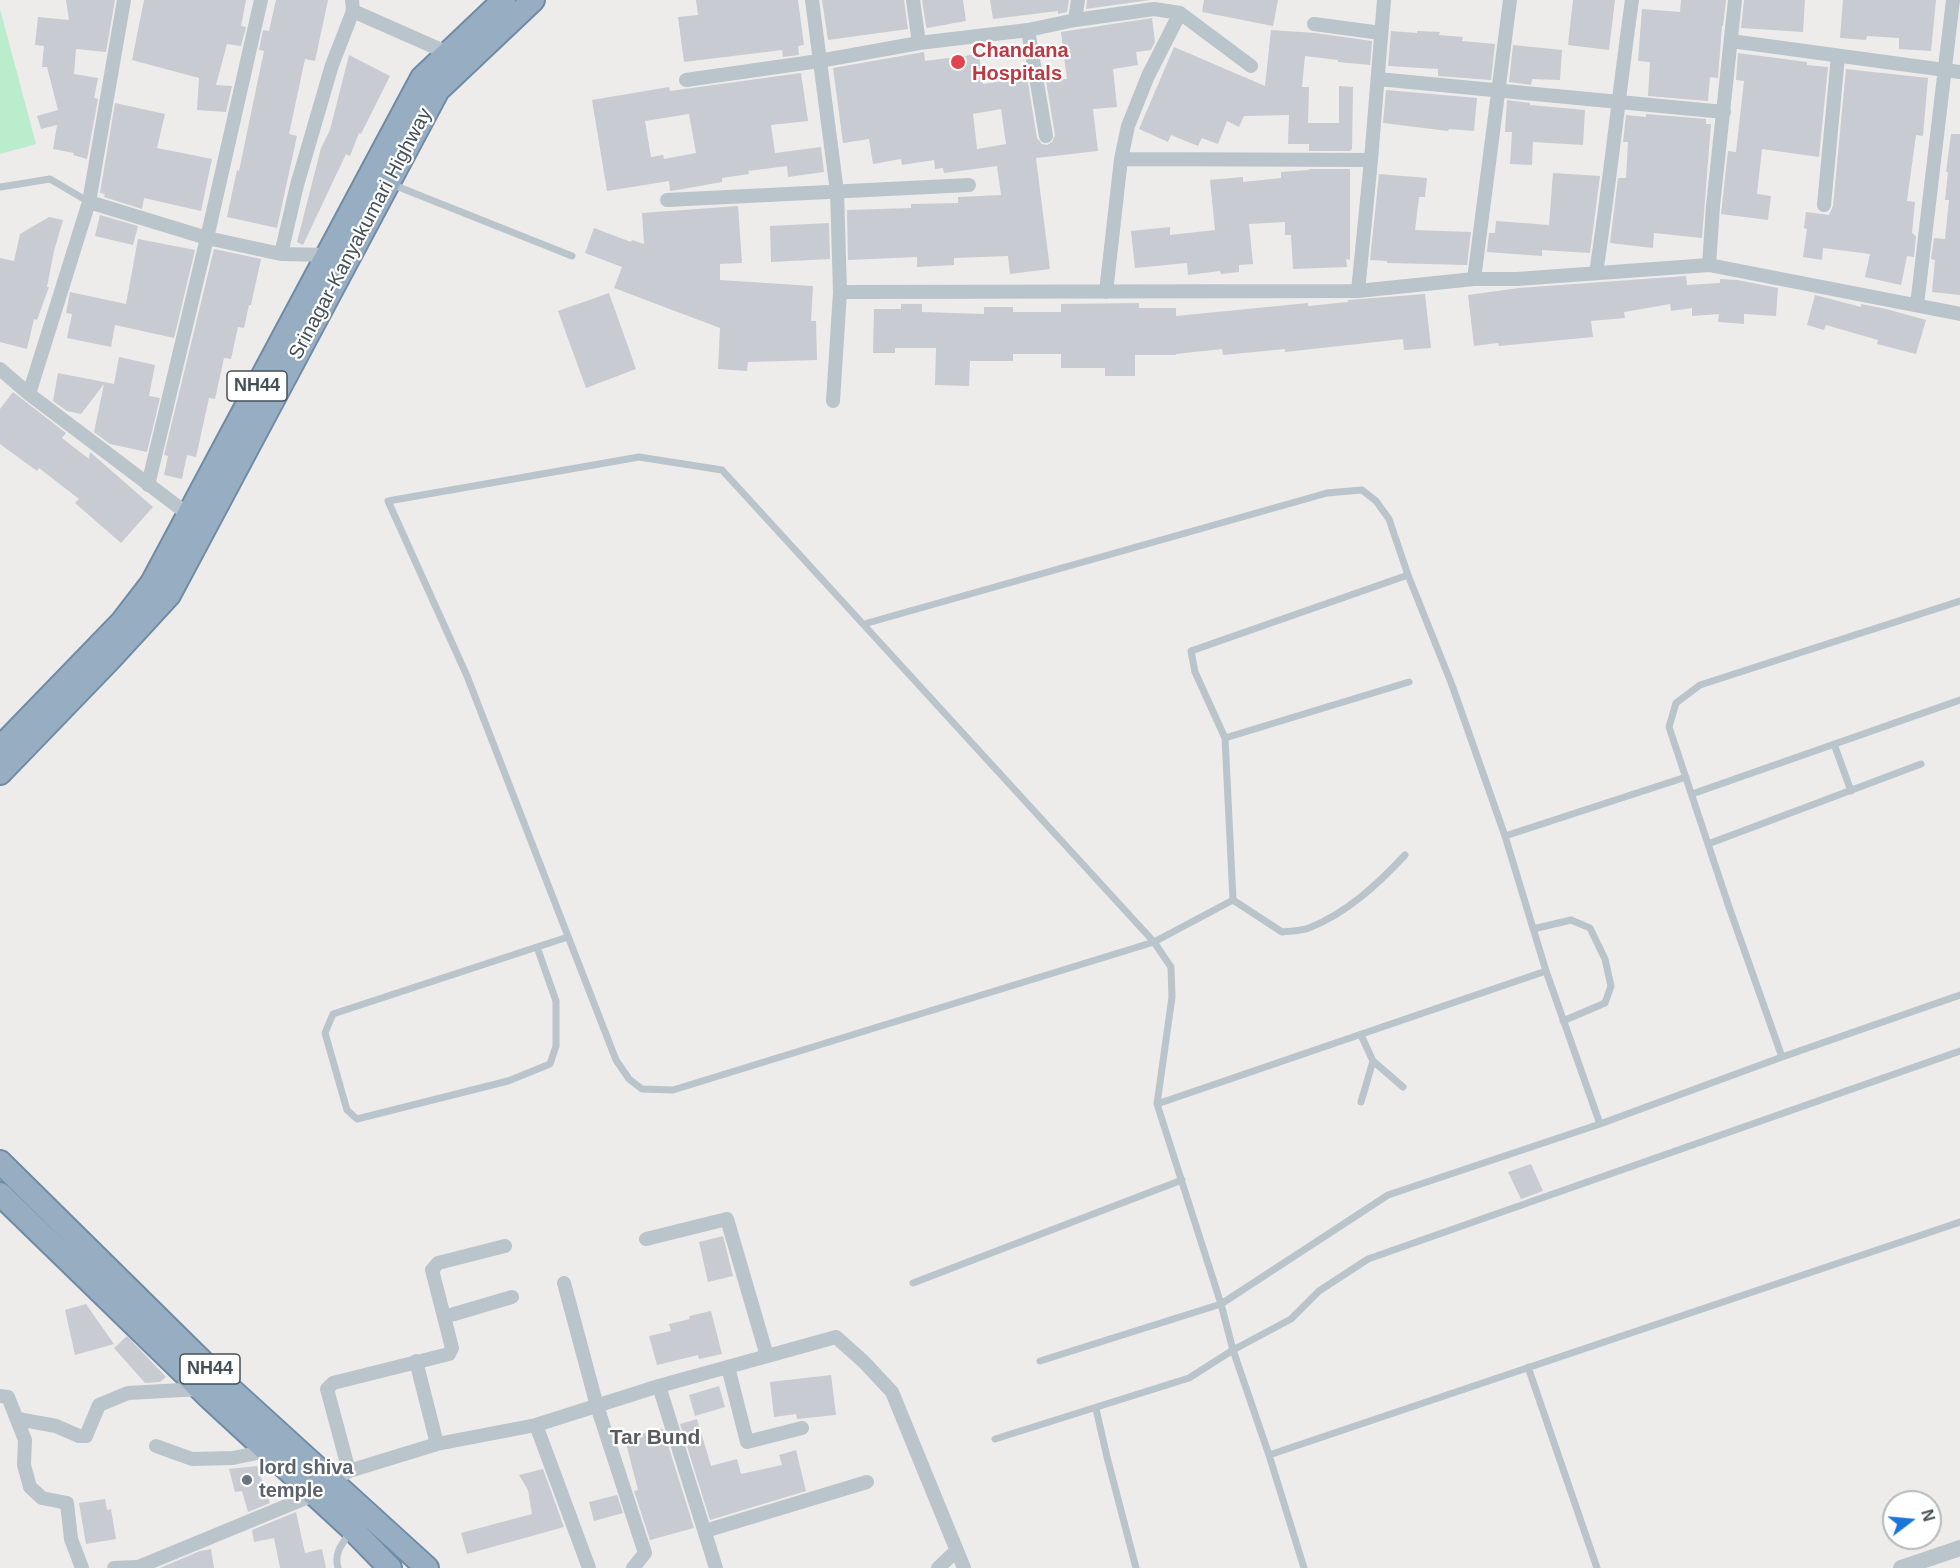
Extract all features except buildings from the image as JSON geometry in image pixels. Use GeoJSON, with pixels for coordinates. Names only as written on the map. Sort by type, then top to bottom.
{"type":"FeatureCollection","features":[{"type":"Feature","properties":{"kind":"highway","name":"Srinagar-Kanyakumari Highway"},"geometry":{"type":"LineString","coordinates":[[0,748],[122,622],[152,584],[422,78],[448,53],[502,12],[533,0]]}},
{"type":"Feature","properties":{"kind":"highway","name":"Srinagar-Kanyakumari Highway"},"geometry":{"type":"LineString","coordinates":[[0,773],[168,595],[438,90],[502,12]]}},
{"type":"Feature","properties":{"kind":"highway","name":"NH44"},"geometry":{"type":"LineString","coordinates":[[0,1162],[226,1384],[331,1483],[427,1568]]}},
{"type":"Feature","properties":{"kind":"highway","name":"NH44"},"geometry":{"type":"LineString","coordinates":[[0,1194],[267,1451],[331,1483],[352,1529],[390,1568]]}},
{"type":"Feature","properties":{"kind":"street"},"geometry":{"type":"LineString","coordinates":[[29,393],[89,202],[124,0]]}},
{"type":"Feature","properties":{"kind":"street"},"geometry":{"type":"LineString","coordinates":[[148,485],[261,0]]}},
{"type":"Feature","properties":{"kind":"street"},"geometry":{"type":"LineString","coordinates":[[812,0],[837,192],[840,292],[833,401]]}},
{"type":"Feature","properties":{"kind":"street"},"geometry":{"type":"LineString","coordinates":[[913,0],[919,43]]}},
{"type":"Feature","properties":{"kind":"street"},"geometry":{"type":"LineString","coordinates":[[1075,20],[1078,0]]}},
{"type":"Feature","properties":{"kind":"street"},"geometry":{"type":"LineString","coordinates":[[1358,291],[1384,0]]}},
{"type":"Feature","properties":{"kind":"street"},"geometry":{"type":"LineString","coordinates":[[1474,279],[1510,0]]}},
{"type":"Feature","properties":{"kind":"street"},"geometry":{"type":"LineString","coordinates":[[1596,273],[1608,197],[1617,101],[1632,0]]}},
{"type":"Feature","properties":{"kind":"street"},"geometry":{"type":"LineString","coordinates":[[1709,265],[1713,206],[1736,0]]}},
{"type":"Feature","properties":{"kind":"street"},"geometry":{"type":"LineString","coordinates":[[1917,305],[1953,0]]}},
{"type":"Feature","properties":{"kind":"street"},"geometry":{"type":"LineString","coordinates":[[281,254],[297,185],[332,65],[353,5],[448,53]]}},
{"type":"Feature","properties":{"kind":"street"},"geometry":{"type":"LineString","coordinates":[[686,80],[819,61],[919,43],[1028,30],[1075,20],[1154,9],[1180,13],[1251,66]]}},
{"type":"Feature","properties":{"kind":"street"},"geometry":{"type":"LineString","coordinates":[[1106,292],[1121,159],[1128,126],[1148,76],[1180,13]]}},
{"type":"Feature","properties":{"kind":"street"},"geometry":{"type":"LineString","coordinates":[[1314,24],[1381,33]]}},
{"type":"Feature","properties":{"kind":"street"},"geometry":{"type":"LineString","coordinates":[[1028,30],[1046,136]]}},
{"type":"Feature","properties":{"kind":"street"},"geometry":{"type":"LineString","coordinates":[[1731,41],[1960,72]]}},
{"type":"Feature","properties":{"kind":"street"},"geometry":{"type":"LineString","coordinates":[[1824,205],[1838,56]]}},
{"type":"Feature","properties":{"kind":"street"},"geometry":{"type":"LineString","coordinates":[[1378,79],[1724,112]]}},
{"type":"Feature","properties":{"kind":"street"},"geometry":{"type":"LineString","coordinates":[[1121,159],[1371,160]]}},
{"type":"Feature","properties":{"kind":"street"},"geometry":{"type":"LineString","coordinates":[[668,200],[969,185]]}},
{"type":"Feature","properties":{"kind":"street"},"geometry":{"type":"LineString","coordinates":[[89,202],[207,238],[281,254],[328,255]]}},
{"type":"Feature","properties":{"kind":"street"},"geometry":{"type":"LineString","coordinates":[[840,292],[1358,291],[1474,279],[1517,279],[1709,265],[1960,314]]}},
{"type":"Feature","properties":{"kind":"street"},"geometry":{"type":"LineString","coordinates":[[0,369],[189,515]]}},
{"type":"Feature","properties":{"kind":"street"},"geometry":{"type":"LineString","coordinates":[[646,1239],[727,1219],[767,1356]]}},
{"type":"Feature","properties":{"kind":"street"},"geometry":{"type":"LineString","coordinates":[[331,1483],[327,1389],[333,1383],[449,1354],[452,1348],[432,1270],[438,1263],[505,1246]]}},
{"type":"Feature","properties":{"kind":"street"},"geometry":{"type":"LineString","coordinates":[[564,1283],[597,1406],[645,1553],[633,1568]]}},
{"type":"Feature","properties":{"kind":"street"},"geometry":{"type":"LineString","coordinates":[[444,1317],[512,1297]]}},
{"type":"Feature","properties":{"kind":"street"},"geometry":{"type":"LineString","coordinates":[[114,1568],[136,1568],[331,1483],[437,1444],[536,1425],[659,1386],[836,1337],[892,1392],[964,1568]]}},
{"type":"Feature","properties":{"kind":"street"},"geometry":{"type":"LineString","coordinates":[[416,1361],[437,1444]]}},
{"type":"Feature","properties":{"kind":"street"},"geometry":{"type":"LineString","coordinates":[[728,1367],[747,1442],[802,1428]]}},
{"type":"Feature","properties":{"kind":"street"},"geometry":{"type":"LineString","coordinates":[[659,1386],[716,1568]]}},
{"type":"Feature","properties":{"kind":"street"},"geometry":{"type":"LineString","coordinates":[[18,1419],[56,1426],[79,1436],[86,1436],[99,1405],[128,1393],[200,1389]]}},
{"type":"Feature","properties":{"kind":"street"},"geometry":{"type":"LineString","coordinates":[[0,1396],[8,1397],[25,1440],[24,1465],[30,1487],[42,1498],[67,1503],[71,1539],[82,1568]]}},
{"type":"Feature","properties":{"kind":"street"},"geometry":{"type":"LineString","coordinates":[[536,1425],[589,1568]]}},
{"type":"Feature","properties":{"kind":"street"},"geometry":{"type":"LineString","coordinates":[[156,1446],[192,1459],[233,1458],[267,1451]]}},
{"type":"Feature","properties":{"kind":"street"},"geometry":{"type":"LineString","coordinates":[[705,1531],[867,1482]]}},
{"type":"Feature","properties":{"kind":"street"},"geometry":{"type":"LineString","coordinates":[[1901,1568],[1960,1548]]}},
{"type":"Feature","properties":{"kind":"street"},"geometry":{"type":"LineString","coordinates":[[938,1568],[957,1550]]}},
{"type":"Feature","properties":{"kind":"lane"},"geometry":{"type":"LineString","coordinates":[[0,187],[50,179],[89,202]]}},
{"type":"Feature","properties":{"kind":"lane"},"geometry":{"type":"LineString","coordinates":[[388,183],[572,256]]}},
{"type":"Feature","properties":{"kind":"lane"},"geometry":{"type":"LineString","coordinates":[[1233,900],[1154,942],[673,1090],[642,1089],[629,1079],[616,1060],[467,676],[388,501],[639,457],[723,470],[1154,942],[1171,967],[1172,997],[1157,1104],[1221,1304],[1233,1350],[1304,1568]]}},
{"type":"Feature","properties":{"kind":"lane"},"geometry":{"type":"LineString","coordinates":[[864,624],[1327,492],[1362,490],[1376,501],[1389,519],[1408,575],[1452,685],[1505,836],[1546,972],[1599,1124]]}},
{"type":"Feature","properties":{"kind":"lane"},"geometry":{"type":"LineString","coordinates":[[1233,900],[1225,738],[1194,672],[1191,651],[1408,575]]}},
{"type":"Feature","properties":{"kind":"lane"},"geometry":{"type":"LineString","coordinates":[[1782,1057],[1670,727],[1676,703],[1700,685],[1960,601]]}},
{"type":"Feature","properties":{"kind":"lane"},"geometry":{"type":"LineString","coordinates":[[1225,738],[1409,682]]}},
{"type":"Feature","properties":{"kind":"lane"},"geometry":{"type":"LineString","coordinates":[[1692,794],[1960,700]]}},
{"type":"Feature","properties":{"kind":"lane"},"geometry":{"type":"LineString","coordinates":[[1834,744],[1851,791]]}},
{"type":"Feature","properties":{"kind":"lane"},"geometry":{"type":"LineString","coordinates":[[1708,844],[1921,764]]}},
{"type":"Feature","properties":{"kind":"lane"},"geometry":{"type":"LineString","coordinates":[[1505,836],[1686,777]]}},
{"type":"Feature","properties":{"kind":"lane"},"geometry":{"type":"LineString","coordinates":[[1233,900],[1282,932],[1308,929],[1343,910],[1383,879],[1405,855]]}},
{"type":"Feature","properties":{"kind":"lane"},"geometry":{"type":"LineString","coordinates":[[1533,929],[1570,920],[1590,928],[1605,959],[1611,986],[1605,1002],[1563,1021]]}},
{"type":"Feature","properties":{"kind":"lane"},"geometry":{"type":"LineString","coordinates":[[537,947],[556,1001],[556,1046],[550,1064],[508,1081],[357,1119],[347,1110],[325,1033],[333,1014],[537,947],[568,937]]}},
{"type":"Feature","properties":{"kind":"lane"},"geometry":{"type":"LineString","coordinates":[[1157,1104],[1546,972]]}},
{"type":"Feature","properties":{"kind":"lane"},"geometry":{"type":"LineString","coordinates":[[1040,1361],[1221,1304],[1388,1195],[1599,1124],[1960,995]]}},
{"type":"Feature","properties":{"kind":"lane"},"geometry":{"type":"LineString","coordinates":[[1361,1035],[1373,1061],[1403,1088]]}},
{"type":"Feature","properties":{"kind":"lane"},"geometry":{"type":"LineString","coordinates":[[995,1439],[1190,1378],[1233,1350],[1291,1319],[1319,1291],[1368,1259],[1960,1051]]}},
{"type":"Feature","properties":{"kind":"lane"},"geometry":{"type":"LineString","coordinates":[[1361,1102],[1373,1061]]}},
{"type":"Feature","properties":{"kind":"lane"},"geometry":{"type":"LineString","coordinates":[[913,1282],[1182,1180]]}},
{"type":"Feature","properties":{"kind":"lane"},"geometry":{"type":"LineString","coordinates":[[1269,1455],[1960,1222]]}},
{"type":"Feature","properties":{"kind":"lane"},"geometry":{"type":"LineString","coordinates":[[1528,1367],[1597,1568]]}},
{"type":"Feature","properties":{"kind":"lane"},"geometry":{"type":"LineString","coordinates":[[1096,1409],[1136,1568]]}},
{"type":"Feature","properties":{"kind":"lane"},"geometry":{"type":"LineString","coordinates":[[338,1568],[336,1558],[339,1549],[352,1529]]}},
{"type":"Feature","properties":{"kind":"green space"},"geometry":{"type":"Polygon","coordinates":[[[0,9],[36,144],[0,154],[0,9]]]}},
{"type":"Feature","properties":{"kind":"place","name":"Chandana Hospitals"},"geometry":{"type":"Point","coordinates":[958,62]}},
{"type":"Feature","properties":{"kind":"place","name":"lord shiva temple"},"geometry":{"type":"Point","coordinates":[247,1480]}},
{"type":"Feature","properties":{"kind":"district","name":"Tar Bund"},"geometry":{"type":"Point","coordinates":[655,1438]}}]}
